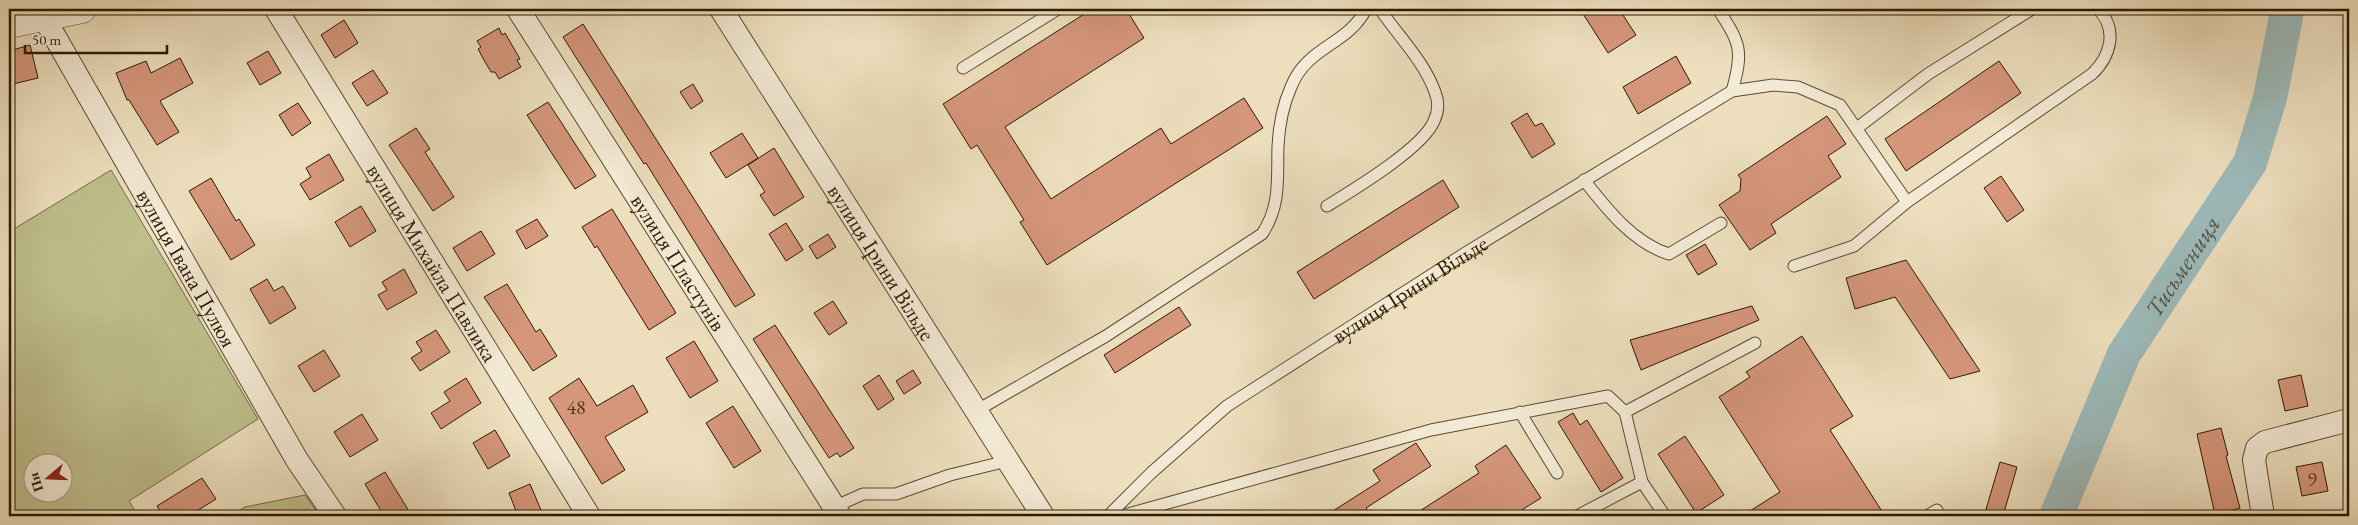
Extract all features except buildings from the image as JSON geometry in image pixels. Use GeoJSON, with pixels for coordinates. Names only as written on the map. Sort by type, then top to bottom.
{"type":"FeatureCollection","features":[{"type":"Feature","properties":{"kind":"street"},"geometry":{"type":"LineString","coordinates":[[9,24],[82,9]]}},
{"type":"Feature","properties":{"kind":"street","name":"вулиця Михайла Павлика"},"geometry":{"type":"LineString","coordinates":[[276,9],[589,516]]}},
{"type":"Feature","properties":{"kind":"street","name":"вулиця Пластунів"},"geometry":{"type":"LineString","coordinates":[[518,9],[837,512]]}},
{"type":"Feature","properties":{"kind":"street","name":"вулиця Ірини Вільде"},"geometry":{"type":"LineString","coordinates":[[721,9],[1043,516]]}},
{"type":"Feature","properties":{"kind":"street","name":"вулиця Івана Пулюя"},"geometry":{"type":"LineString","coordinates":[[43,16],[297,460],[335,516]]}},
{"type":"Feature","properties":{"kind":"street"},"geometry":{"type":"LineString","coordinates":[[2263,516],[2254,460],[2257,448],[2265,442],[2349,420]]}},
{"type":"Feature","properties":{"kind":"lane"},"geometry":{"type":"LineString","coordinates":[[963,68],[1058,9]]}},
{"type":"Feature","properties":{"kind":"lane"},"geometry":{"type":"LineString","coordinates":[[976,411],[1100,339],[1262,234],[1273,215],[1277,199],[1279,128],[1295,76],[1304,63],[1315,53],[1350,31],[1366,9]]}},
{"type":"Feature","properties":{"kind":"lane"},"geometry":{"type":"LineString","coordinates":[[1327,206],[1380,172],[1415,144],[1434,123],[1439,107],[1435,92],[1426,74],[1380,9]]}},
{"type":"Feature","properties":{"kind":"lane"},"geometry":{"type":"LineString","coordinates":[[1718,9],[1738,42],[1738,61],[1732,91],[1773,85],[1798,87],[1840,105],[1907,202]]}},
{"type":"Feature","properties":{"kind":"lane"},"geometry":{"type":"LineString","coordinates":[[1856,128],[1928,74],[2032,9]]}},
{"type":"Feature","properties":{"kind":"lane"},"geometry":{"type":"LineString","coordinates":[[1794,266],[1854,246],[1907,202],[2100,67],[2109,47],[2110,35],[2107,22],[2098,9]]}},
{"type":"Feature","properties":{"kind":"lane","name":"вулиця Ірини Вільде"},"geometry":{"type":"LineString","coordinates":[[1108,516],[1151,473],[1227,406],[1459,257],[1732,91]]}},
{"type":"Feature","properties":{"kind":"lane"},"geometry":{"type":"LineString","coordinates":[[1584,180],[1609,211],[1636,236],[1659,251],[1668,254],[1721,223]]}},
{"type":"Feature","properties":{"kind":"lane"},"geometry":{"type":"LineString","coordinates":[[1625,412],[1755,343]]}},
{"type":"Feature","properties":{"kind":"lane"},"geometry":{"type":"LineString","coordinates":[[1121,516],[1430,430],[1608,396],[1625,412],[1642,482],[1665,516]]}},
{"type":"Feature","properties":{"kind":"lane"},"geometry":{"type":"LineString","coordinates":[[1520,412],[1557,473]]}},
{"type":"Feature","properties":{"kind":"lane"},"geometry":{"type":"LineString","coordinates":[[837,512],[863,494],[896,494],[950,475],[1007,461]]}},
{"type":"Feature","properties":{"kind":"lane"},"geometry":{"type":"LineString","coordinates":[[1577,516],[1642,482]]}},
{"type":"Feature","properties":{"kind":"lane"},"geometry":{"type":"LineString","coordinates":[[1927,516],[1937,510]]}},
{"type":"Feature","properties":{"kind":"green space"},"geometry":{"type":"Polygon","coordinates":[[[111,170],[258,419],[129,501],[138,516],[9,516],[9,232],[111,170]]]}},
{"type":"Feature","properties":{"kind":"green space"},"geometry":{"type":"Polygon","coordinates":[[[305,495],[320,516],[230,516],[245,507],[305,495]]]}},
{"type":"Feature","properties":{"kind":"waterway","name":"Тисьмениця"},"geometry":{"type":"LineString","coordinates":[[2056,516],[2124,354],[2250,163],[2270,98],[2286,17],[2284,9]]}}]}
